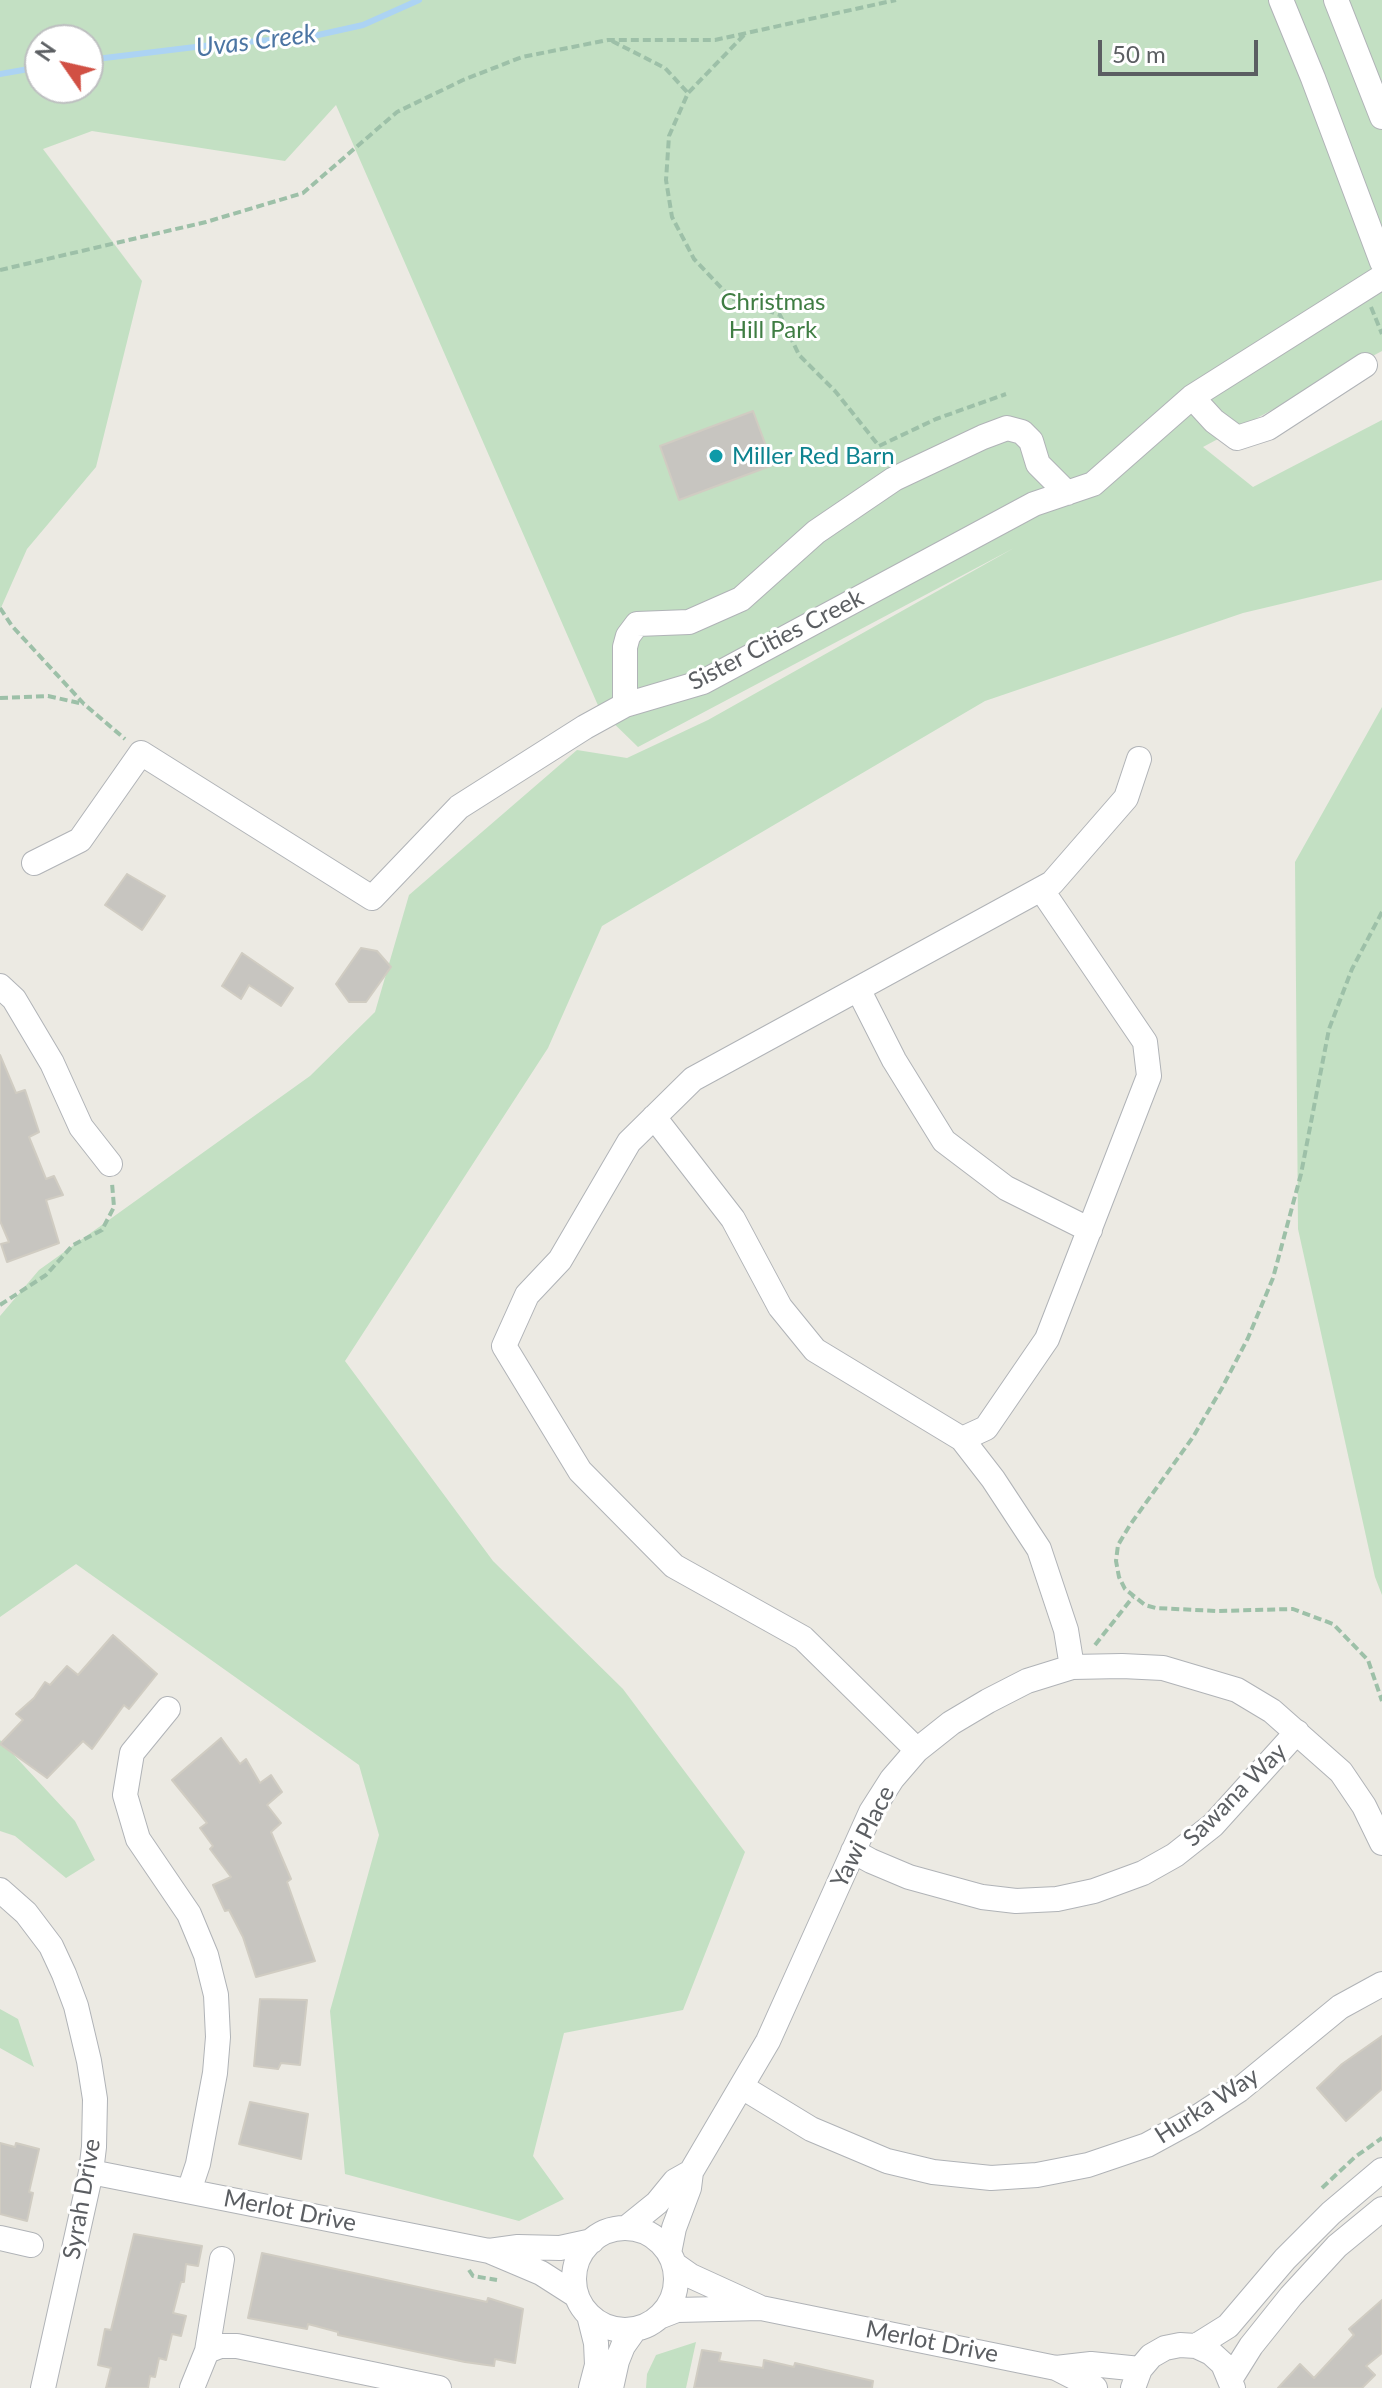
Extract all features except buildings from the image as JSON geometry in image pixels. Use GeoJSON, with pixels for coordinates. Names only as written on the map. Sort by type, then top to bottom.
{"type":"FeatureCollection","features":[{"type":"Feature","properties":{"kind":"street"},"geometry":{"type":"LineString","coordinates":[[1281,0],[1382,262]]}},
{"type":"Feature","properties":{"kind":"street"},"geometry":{"type":"LineString","coordinates":[[1336,0],[1382,117]]}},
{"type":"Feature","properties":{"kind":"street","name":"Sister Cities Creek"},"geometry":{"type":"LineString","coordinates":[[141,753],[372,898],[459,807],[585,727],[625,705],[703,682],[1034,504],[1093,484],[1192,397],[1382,277]]}},
{"type":"Feature","properties":{"kind":"street"},"geometry":{"type":"LineString","coordinates":[[1192,397],[1214,421],[1237,438],[1268,428],[1365,365]]}},
{"type":"Feature","properties":{"kind":"street"},"geometry":{"type":"LineString","coordinates":[[625,705],[625,647],[628,636],[637,624],[689,622],[741,599],[816,532],[894,479],[1007,428],[1022,432],[1031,441],[1038,464],[1067,493]]}},
{"type":"Feature","properties":{"kind":"street"},"geometry":{"type":"LineString","coordinates":[[34,863],[80,840],[141,753]]}},
{"type":"Feature","properties":{"kind":"street"},"geometry":{"type":"LineString","coordinates":[[917,1750],[803,1638],[674,1566],[580,1471],[504,1346],[527,1295],[560,1260],[629,1142],[693,1079],[1052,883],[1126,798],[1139,759]]}},
{"type":"Feature","properties":{"kind":"street"},"geometry":{"type":"LineString","coordinates":[[962,1439],[986,1428],[1047,1339],[1149,1076],[1145,1042],[1041,889]]}},
{"type":"Feature","properties":{"kind":"street"},"geometry":{"type":"LineString","coordinates":[[0,986],[14,999],[52,1063],[81,1127],[110,1164]]}},
{"type":"Feature","properties":{"kind":"street"},"geometry":{"type":"LineString","coordinates":[[858,989],[894,1060],[944,1141],[1006,1188],[1090,1230]]}},
{"type":"Feature","properties":{"kind":"street"},"geometry":{"type":"LineString","coordinates":[[654,1117],[733,1219],[780,1307],[815,1350],[962,1439],[993,1479],[1039,1549],[1066,1630],[1072,1667]]}},
{"type":"Feature","properties":{"kind":"street","name":"Yawi Place"},"geometry":{"type":"LineString","coordinates":[[691,2172],[742,2087],[788,1998],[871,1812],[892,1779],[917,1750],[951,1723],[1027,1681],[1072,1667],[1122,1666],[1163,1668],[1237,1690],[1272,1711],[1341,1772],[1364,1806],[1382,1843]]}},
{"type":"Feature","properties":{"kind":"street"},"geometry":{"type":"LineString","coordinates":[[168,1709],[132,1753],[125,1795],[138,1839],[189,1914],[206,1955],[216,1995],[218,2037],[215,2073],[198,2164],[189,2191]]}},
{"type":"Feature","properties":{"kind":"street","name":"Sawana Way"},"geometry":{"type":"LineString","coordinates":[[853,1851],[909,1877],[982,1897],[1016,1901],[1057,1899],[1094,1891],[1143,1873],[1175,1855],[1213,1825],[1297,1732]]}},
{"type":"Feature","properties":{"kind":"street","name":"Syrah Drive"},"geometry":{"type":"LineString","coordinates":[[0,1890],[26,1913],[51,1946],[76,2006],[95,2099],[91,2172],[43,2388]]}},
{"type":"Feature","properties":{"kind":"street","name":"Hurka Way"},"geometry":{"type":"LineString","coordinates":[[742,2087],[811,2129],[887,2161],[933,2172],[991,2178],[1037,2175],[1088,2165],[1147,2145],[1193,2120],[1239,2090],[1340,2007],[1382,1984]]}},
{"type":"Feature","properties":{"kind":"street"},"geometry":{"type":"LineString","coordinates":[[1196,2346],[1228,2326],[1285,2259],[1331,2213],[1382,2170]]}},
{"type":"Feature","properties":{"kind":"street","name":"Merlot Drive"},"geometry":{"type":"LineString","coordinates":[[91,2172],[489,2251],[541,2273],[583,2306],[598,2323],[614,2329],[646,2326],[677,2310],[761,2308],[1056,2368],[1095,2388]]}},
{"type":"Feature","properties":{"kind":"street"},"geometry":{"type":"LineString","coordinates":[[626,2228],[657,2203],[675,2181],[691,2172]]}},
{"type":"Feature","properties":{"kind":"street"},"geometry":{"type":"LineString","coordinates":[[659,2317],[669,2306],[675,2290],[672,2258],[674,2228],[689,2188],[691,2172]]}},
{"type":"Feature","properties":{"kind":"street"},"geometry":{"type":"LineString","coordinates":[[1232,2383],[1251,2346],[1291,2296],[1337,2246],[1382,2209]]}},
{"type":"Feature","properties":{"kind":"street","name":"Merlot Drive"},"geometry":{"type":"LineString","coordinates":[[489,2251],[518,2247],[560,2248],[592,2241],[605,2232],[626,2228],[658,2239],[691,2276],[761,2308]]}},
{"type":"Feature","properties":{"kind":"street"},"geometry":{"type":"LineString","coordinates":[[0,2238],[31,2245]]}},
{"type":"Feature","properties":{"kind":"street"},"geometry":{"type":"LineString","coordinates":[[591,2388],[597,2365],[596,2343],[574,2276],[576,2264],[592,2241]]}},
{"type":"Feature","properties":{"kind":"street"},"geometry":{"type":"LineString","coordinates":[[192,2388],[207,2351],[222,2259]]}},
{"type":"Feature","properties":{"kind":"street"},"geometry":{"type":"LineString","coordinates":[[611,2388],[623,2346],[635,2329]]}},
{"type":"Feature","properties":{"kind":"street"},"geometry":{"type":"LineString","coordinates":[[207,2351],[220,2346],[237,2346],[439,2388]]}},
{"type":"Feature","properties":{"kind":"street"},"geometry":{"type":"LineString","coordinates":[[1196,2346],[1211,2353],[1223,2364],[1232,2383]]}},
{"type":"Feature","properties":{"kind":"street","name":"Merlot Drive"},"geometry":{"type":"LineString","coordinates":[[1056,2368],[1091,2364],[1136,2378],[1151,2356],[1165,2348],[1196,2346]]}},
{"type":"Feature","properties":{"kind":"path"},"geometry":{"type":"LineString","coordinates":[[0,270],[206,222],[303,193],[397,112],[463,80],[522,57],[608,40],[715,40],[896,0]]}},
{"type":"Feature","properties":{"kind":"path"},"geometry":{"type":"LineString","coordinates":[[745,34],[688,93],[669,136],[666,180],[672,217],[694,259],[731,298],[780,315],[799,355],[835,391],[879,446],[936,419],[1006,394]]}},
{"type":"Feature","properties":{"kind":"path"},"geometry":{"type":"LineString","coordinates":[[608,40],[665,68],[688,93]]}},
{"type":"Feature","properties":{"kind":"path"},"geometry":{"type":"LineString","coordinates":[[0,608],[12,626],[84,704],[141,753]]}},
{"type":"Feature","properties":{"kind":"path"},"geometry":{"type":"LineString","coordinates":[[0,698],[48,696],[84,704]]}},
{"type":"Feature","properties":{"kind":"path"},"geometry":{"type":"LineString","coordinates":[[1382,912],[1352,969],[1329,1029],[1301,1174],[1273,1278],[1248,1338],[1222,1388],[1193,1437],[1118,1545],[1116,1561],[1119,1577],[1133,1597],[1156,1608],[1217,1611],[1293,1609],[1333,1624],[1368,1660],[1382,1701]]}},
{"type":"Feature","properties":{"kind":"path"},"geometry":{"type":"LineString","coordinates":[[0,1305],[46,1275],[73,1245],[102,1230],[114,1207],[110,1164]]}},
{"type":"Feature","properties":{"kind":"path"},"geometry":{"type":"LineString","coordinates":[[1095,1645],[1133,1597]]}},
{"type":"Feature","properties":{"kind":"green space","name":"Christmas Hill Park"},"geometry":{"type":"Polygon","coordinates":[[[0,0],[1382,0],[1382,351],[1203,447],[1253,487],[1382,420],[1382,580],[1243,613],[985,701],[602,926],[548,1048],[345,1361],[493,1561],[623,1689],[745,1852],[683,2010],[564,2033],[533,2156],[564,2199],[519,2221],[345,2174],[330,2011],[379,1835],[359,1765],[76,1564],[0,1617],[0,1316],[39,1270],[310,1076],[375,1012],[409,895],[577,750],[627,758],[708,720],[1014,548],[638,747],[600,710],[336,105],[285,161],[92,131],[43,149],[142,281],[96,467],[27,549],[0,610],[0,0]]]}},
{"type":"Feature","properties":{"kind":"green space"},"geometry":{"type":"Polygon","coordinates":[[[1382,707],[1382,1595],[1375,1577],[1298,1229],[1295,862],[1382,707]]]}},
{"type":"Feature","properties":{"kind":"green space"},"geometry":{"type":"Polygon","coordinates":[[[0,1740],[75,1821],[95,1860],[66,1878],[15,1836],[0,1831],[0,1740]]]}},
{"type":"Feature","properties":{"kind":"green space"},"geometry":{"type":"Polygon","coordinates":[[[0,2009],[18,2019],[34,2067],[0,2048],[0,2009]]]}},
{"type":"Feature","properties":{"kind":"green space"},"geometry":{"type":"Polygon","coordinates":[[[696,2342],[686,2388],[646,2388],[647,2374],[656,2355],[696,2342]]]}},
{"type":"Feature","properties":{"kind":"waterway","name":"Uvas Creek"},"geometry":{"type":"LineString","coordinates":[[104,58],[309,37],[363,25],[419,0]]}},
{"type":"Feature","properties":{"kind":"waterway","name":"Uvas Creek"},"geometry":{"type":"LineString","coordinates":[[0,74],[24,70]]}},
{"type":"Feature","properties":{"kind":"place","name":"Miller Red Barn"},"geometry":{"type":"Point","coordinates":[716,456]}}]}
